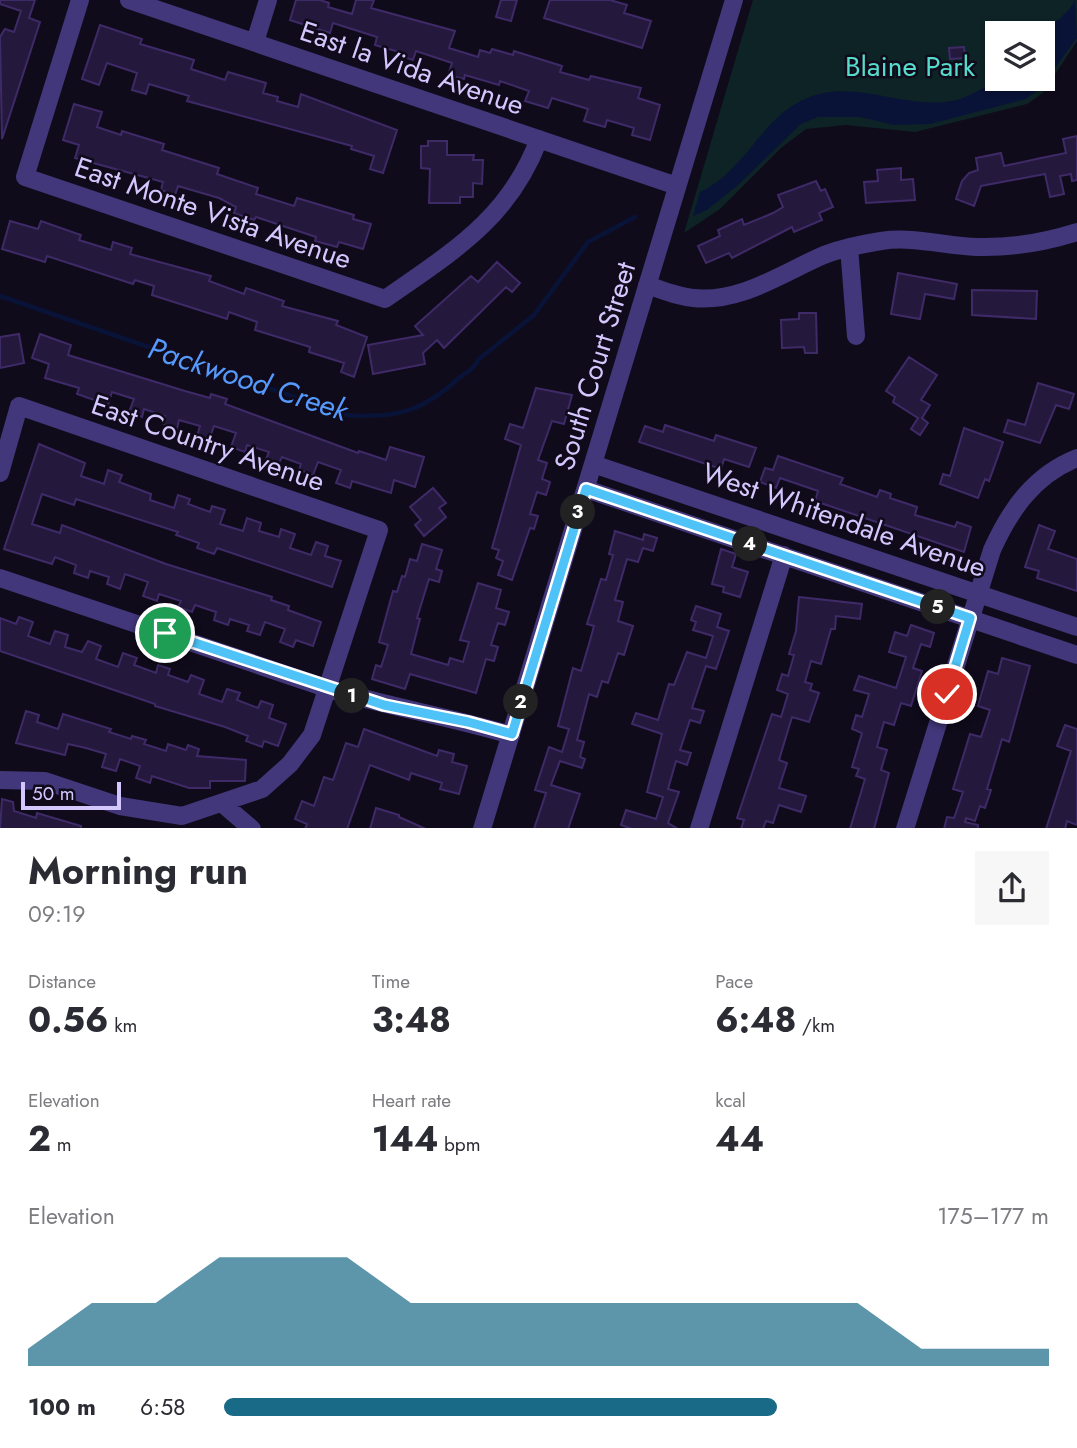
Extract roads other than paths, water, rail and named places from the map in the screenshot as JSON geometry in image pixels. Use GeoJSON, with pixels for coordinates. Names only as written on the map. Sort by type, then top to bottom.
{"type":"FeatureCollection","features":[{"type":"Feature","properties":{"kind":"street","name":"East Monte Vista Avenue"},"geometry":{"type":"LineString","coordinates":[[80,0],[25,177],[385,299],[462,245],[488,222],[521,178],[539,139]]}},
{"type":"Feature","properties":{"kind":"street","name":"East la Vida Avenue"},"geometry":{"type":"LineString","coordinates":[[129,0],[677,186]]}},
{"type":"Feature","properties":{"kind":"street"},"geometry":{"type":"LineString","coordinates":[[255,42],[268,0]]}},
{"type":"Feature","properties":{"kind":"street","name":"South Court Street"},"geometry":{"type":"LineString","coordinates":[[482,828],[734,0]]}},
{"type":"Feature","properties":{"kind":"street"},"geometry":{"type":"LineString","coordinates":[[647,285],[694,299],[732,295],[849,247],[884,241],[923,240],[976,247],[1021,245],[1077,232]]}},
{"type":"Feature","properties":{"kind":"street"},"geometry":{"type":"LineString","coordinates":[[849,247],[856,337]]}},
{"type":"Feature","properties":{"kind":"street","name":"East Country Avenue"},"geometry":{"type":"LineString","coordinates":[[0,473],[19,406],[379,530],[329,689]]}},
{"type":"Feature","properties":{"kind":"street"},"geometry":{"type":"LineString","coordinates":[[905,828],[992,550],[1018,502],[1038,481],[1077,458]]}},
{"type":"Feature","properties":{"kind":"street","name":"West Whitendale Avenue"},"geometry":{"type":"LineString","coordinates":[[593,464],[1077,627]]}},
{"type":"Feature","properties":{"kind":"street","name":"West Whitendale Avenue"},"geometry":{"type":"LineString","coordinates":[[586,489],[1077,655]]}},
{"type":"Feature","properties":{"kind":"street"},"geometry":{"type":"LineString","coordinates":[[699,828],[784,555]]}},
{"type":"Feature","properties":{"kind":"street"},"geometry":{"type":"LineString","coordinates":[[0,578],[329,689],[384,705],[512,734]]}},
{"type":"Feature","properties":{"kind":"street"},"geometry":{"type":"LineString","coordinates":[[0,780],[46,781],[120,806],[183,816],[224,805],[262,789],[290,764],[312,735],[329,689]]}},
{"type":"Feature","properties":{"kind":"street"},"geometry":{"type":"LineString","coordinates":[[224,805],[252,828]]}},
{"type":"Feature","properties":{"kind":"water"},"geometry":{"type":"Polygon","coordinates":[[[1075,0],[1077,38],[1055,68],[1055,23],[1075,0]]]}},
{"type":"Feature","properties":{"kind":"water"},"geometry":{"type":"Polygon","coordinates":[[[985,87],[985,91],[1036,91],[1026,99],[930,124],[894,125],[860,117],[818,117],[801,124],[738,185],[707,210],[693,216],[700,192],[729,172],[774,121],[801,101],[838,91],[933,103],[966,97],[985,87]]]}},
{"type":"Feature","properties":{"kind":"waterway","name":"Packwood Creek"},"geometry":{"type":"LineString","coordinates":[[0,296],[347,415],[380,416],[421,405],[473,368],[479,359],[534,315],[588,242],[635,217]]}},
{"type":"Feature","properties":{"kind":"park label","name":"Blaine Park"},"geometry":{"type":"Point","coordinates":[910,66]}}]}
